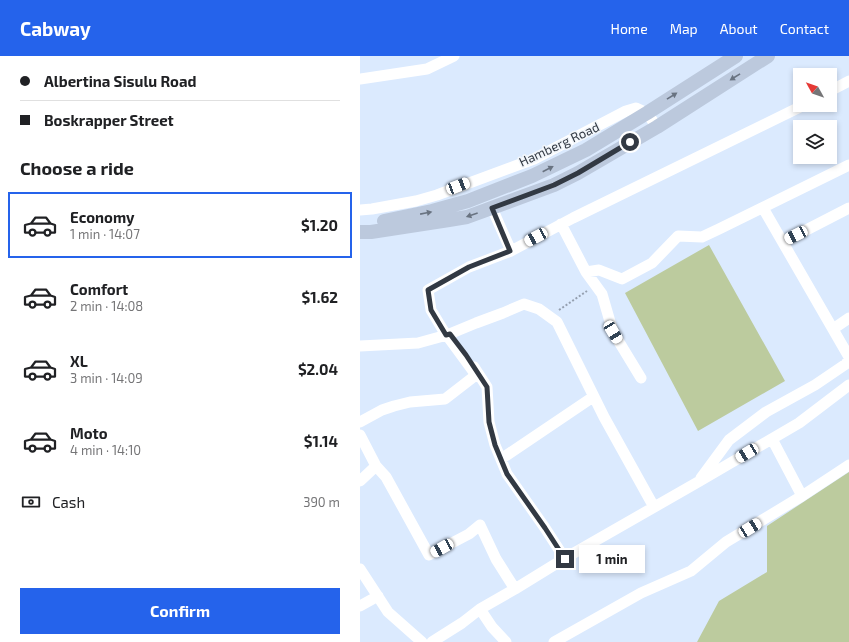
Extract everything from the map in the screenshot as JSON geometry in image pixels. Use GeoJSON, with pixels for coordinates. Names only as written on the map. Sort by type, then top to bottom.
{"type":"FeatureCollection","features":[{"type":"Feature","properties":{"kind":"main road"},"geometry":{"type":"LineString","coordinates":[[360,224],[432,212],[468,201],[525,179],[586,150],[736,56]]}},
{"type":"Feature","properties":{"kind":"main road"},"geometry":{"type":"LineString","coordinates":[[360,232],[371,232],[467,217],[554,185],[657,127],[768,56]]}},
{"type":"Feature","properties":{"kind":"street"},"geometry":{"type":"LineString","coordinates":[[360,78],[427,69],[454,56]]}},
{"type":"Feature","properties":{"kind":"street"},"geometry":{"type":"LineString","coordinates":[[837,87],[849,81]]}},
{"type":"Feature","properties":{"kind":"street","name":"Hamberg Road"},"geometry":{"type":"LineString","coordinates":[[360,210],[416,200],[437,194],[534,158],[626,111],[636,108],[646,113]]}},
{"type":"Feature","properties":{"kind":"street"},"geometry":{"type":"LineString","coordinates":[[360,422],[382,410],[394,406],[410,402],[445,399],[476,375],[431,310],[428,290],[469,267],[510,251],[561,224],[793,110]]}},
{"type":"Feature","properties":{"kind":"street"},"geometry":{"type":"LineString","coordinates":[[646,113],[657,127]]}},
{"type":"Feature","properties":{"kind":"street"},"geometry":{"type":"LineString","coordinates":[[586,272],[599,270],[622,279],[652,263],[678,236],[702,237],[849,165]]}},
{"type":"Feature","properties":{"kind":"street"},"geometry":{"type":"LineString","coordinates":[[492,208],[510,251]]}},
{"type":"Feature","properties":{"kind":"street"},"geometry":{"type":"LineString","coordinates":[[698,482],[729,440],[766,412],[821,381],[846,364],[849,358],[763,208]]}},
{"type":"Feature","properties":{"kind":"street"},"geometry":{"type":"LineString","coordinates":[[783,242],[849,208]]}},
{"type":"Feature","properties":{"kind":"street"},"geometry":{"type":"LineString","coordinates":[[561,224],[586,272],[602,294],[613,332],[641,378]]}},
{"type":"Feature","properties":{"kind":"street"},"geometry":{"type":"LineString","coordinates":[[360,346],[418,343],[448,334],[524,304],[539,309],[557,322],[604,417],[654,507]]}},
{"type":"Feature","properties":{"kind":"street"},"geometry":{"type":"LineString","coordinates":[[832,329],[849,318]]}},
{"type":"Feature","properties":{"kind":"street"},"geometry":{"type":"LineString","coordinates":[[448,334],[466,355],[487,387],[489,422],[495,445],[507,474],[565,559]]}},
{"type":"Feature","properties":{"kind":"street"},"geometry":{"type":"LineString","coordinates":[[432,642],[462,623],[480,609],[799,423],[849,385]]}},
{"type":"Feature","properties":{"kind":"street"},"geometry":{"type":"LineString","coordinates":[[501,459],[594,397]]}},
{"type":"Feature","properties":{"kind":"street"},"geometry":{"type":"LineString","coordinates":[[360,435],[376,466],[386,477],[429,555],[468,534],[480,525],[496,560],[515,589]]}},
{"type":"Feature","properties":{"kind":"street"},"geometry":{"type":"LineString","coordinates":[[772,439],[802,496]]}},
{"type":"Feature","properties":{"kind":"street"},"geometry":{"type":"LineString","coordinates":[[554,642],[642,593],[691,571],[726,542],[802,496],[849,465]]}},
{"type":"Feature","properties":{"kind":"street"},"geometry":{"type":"LineString","coordinates":[[360,481],[376,466]]}},
{"type":"Feature","properties":{"kind":"street"},"geometry":{"type":"LineString","coordinates":[[360,568],[388,612],[422,642]]}},
{"type":"Feature","properties":{"kind":"street"},"geometry":{"type":"LineString","coordinates":[[360,606],[378,596]]}},
{"type":"Feature","properties":{"kind":"street"},"geometry":{"type":"LineString","coordinates":[[480,609],[492,627],[506,642]]}},
{"type":"Feature","properties":{"kind":"green space"},"geometry":{"type":"Polygon","coordinates":[[[709,245],[785,381],[698,431],[625,293],[709,245]]]}},
{"type":"Feature","properties":{"kind":"green space"},"geometry":{"type":"Polygon","coordinates":[[[849,472],[849,642],[697,642],[719,601],[767,572],[767,526],[849,472]]]}},
{"type":"Feature","properties":{"kind":"route"},"geometry":{"type":"LineString","coordinates":[[565,559],[507,474],[495,445],[489,422],[487,387],[450,334],[446,335],[431,310],[428,290],[469,267],[510,251],[492,208],[554,185],[578,173],[630,142]]}}]}
